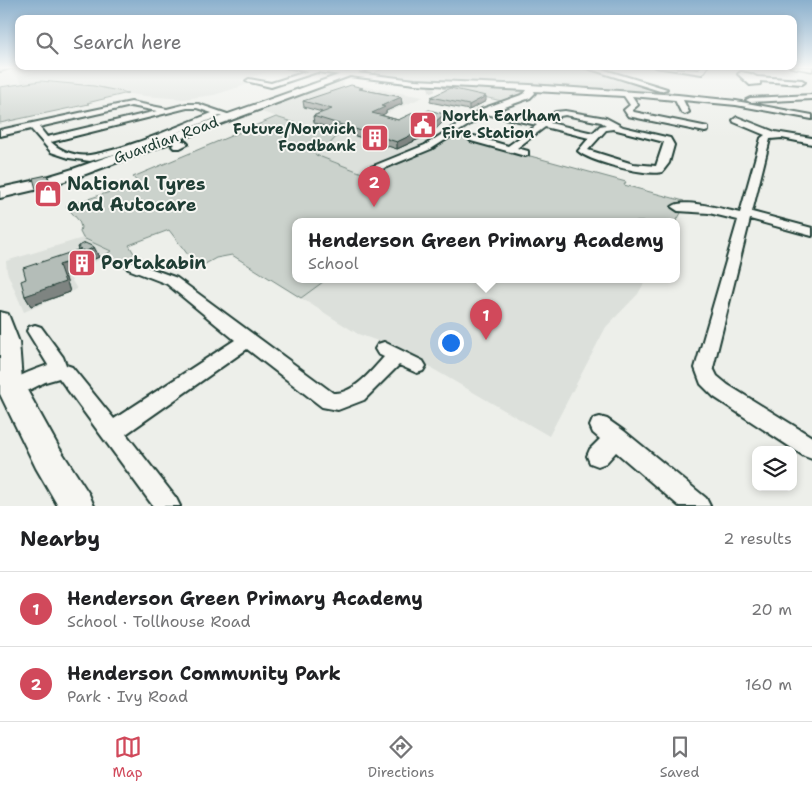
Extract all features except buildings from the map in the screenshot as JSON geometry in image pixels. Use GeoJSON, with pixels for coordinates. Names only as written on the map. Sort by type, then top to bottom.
{"type":"FeatureCollection","features":[{"type":"Feature","properties":{"kind":"highway","name":"Guardian Road"},"geometry":{"type":"LineString","coordinates":[[0,193],[38,185],[180,143],[226,115],[297,91]]}},
{"type":"Feature","properties":{"kind":"highway","name":"Guardian Road"},"geometry":{"type":"LineString","coordinates":[[0,201],[38,185]]}},
{"type":"Feature","properties":{"kind":"highway"},"geometry":{"type":"LineString","coordinates":[[0,320],[6,342],[7,379],[47,457],[77,506]]}},
{"type":"Feature","properties":{"kind":"street"},"geometry":{"type":"LineString","coordinates":[[375,169],[428,147],[485,111],[527,96],[531,91]]}},
{"type":"Feature","properties":{"kind":"street"},"geometry":{"type":"LineString","coordinates":[[588,91],[729,102],[812,97]]}},
{"type":"Feature","properties":{"kind":"street"},"geometry":{"type":"LineString","coordinates":[[674,91],[694,96],[697,99]]}},
{"type":"Feature","properties":{"kind":"street"},"geometry":{"type":"LineString","coordinates":[[626,93],[634,105],[628,110],[631,114],[704,129]]}},
{"type":"Feature","properties":{"kind":"street"},"geometry":{"type":"LineString","coordinates":[[675,109],[685,111],[678,97]]}},
{"type":"Feature","properties":{"kind":"street"},"geometry":{"type":"LineString","coordinates":[[741,102],[812,116]]}},
{"type":"Feature","properties":{"kind":"street"},"geometry":{"type":"LineString","coordinates":[[0,133],[125,105],[136,105],[167,111]]}},
{"type":"Feature","properties":{"kind":"street"},"geometry":{"type":"LineString","coordinates":[[33,125],[46,140],[193,106],[226,115]]}},
{"type":"Feature","properties":{"kind":"street"},"geometry":{"type":"LineString","coordinates":[[485,111],[594,136]]}},
{"type":"Feature","properties":{"kind":"street"},"geometry":{"type":"LineString","coordinates":[[510,149],[558,114],[564,113],[603,120],[620,129],[662,138],[669,142],[661,167],[657,170],[642,170],[590,155],[582,150],[603,128],[614,126]]}},
{"type":"Feature","properties":{"kind":"street","name":"Guardian Road"},"geometry":{"type":"LineString","coordinates":[[46,140],[56,150],[83,158],[90,158],[226,115]]}},
{"type":"Feature","properties":{"kind":"street"},"geometry":{"type":"LineString","coordinates":[[737,120],[773,135],[812,141]]}},
{"type":"Feature","properties":{"kind":"street"},"geometry":{"type":"LineString","coordinates":[[773,135],[766,138],[704,362],[705,375],[721,391],[812,449]]}},
{"type":"Feature","properties":{"kind":"street"},"geometry":{"type":"LineString","coordinates":[[474,139],[525,153]]}},
{"type":"Feature","properties":{"kind":"street"},"geometry":{"type":"LineString","coordinates":[[678,207],[709,209],[812,232]]}},
{"type":"Feature","properties":{"kind":"street"},"geometry":{"type":"LineString","coordinates":[[133,266],[170,279],[247,340],[329,401],[337,404],[359,393],[391,352],[418,366]]}},
{"type":"Feature","properties":{"kind":"street"},"geometry":{"type":"LineString","coordinates":[[35,331],[57,362],[57,370]]}},
{"type":"Feature","properties":{"kind":"street"},"geometry":{"type":"LineString","coordinates":[[112,432],[247,340]]}},
{"type":"Feature","properties":{"kind":"street"},"geometry":{"type":"LineString","coordinates":[[7,379],[44,374],[57,370],[65,372],[168,506]]}},
{"type":"Feature","properties":{"kind":"street"},"geometry":{"type":"LineString","coordinates":[[598,456],[608,432],[698,506]]}},
{"type":"Feature","properties":{"kind":"shaded area"},"geometry":{"type":"Polygon","coordinates":[[[0,91],[116,91],[128,93],[87,103],[89,104],[0,123],[0,91]]]}},
{"type":"Feature","properties":{"kind":"shaded area"},"geometry":{"type":"Polygon","coordinates":[[[107,91],[228,91],[214,95],[184,99],[107,91]]]}},
{"type":"Feature","properties":{"kind":"shaded area"},"geometry":{"type":"Polygon","coordinates":[[[317,91],[387,91],[423,97],[374,119],[437,138],[373,168],[372,173],[362,173],[316,155],[312,151],[317,147],[327,147],[336,136],[259,111],[317,91]]]}},
{"type":"Feature","properties":{"kind":"shaded area"},"geometry":{"type":"Polygon","coordinates":[[[454,91],[525,91],[526,93],[502,101],[454,91]]]}},
{"type":"Feature","properties":{"kind":"shaded area"},"geometry":{"type":"Polygon","coordinates":[[[607,91],[664,91],[676,94],[607,91]]]}},
{"type":"Feature","properties":{"kind":"shaded area"},"geometry":{"type":"Polygon","coordinates":[[[276,117],[337,136],[327,147],[317,147],[317,150],[313,151],[316,155],[362,173],[372,173],[372,176],[434,148],[453,135],[626,182],[624,185],[684,201],[680,208],[682,211],[678,218],[292,218],[292,283],[322,283],[301,298],[232,255],[216,258],[198,268],[169,230],[129,245],[135,255],[135,261],[116,261],[104,256],[111,251],[83,238],[80,232],[79,221],[66,206],[138,183],[133,177],[276,117]]]}},
{"type":"Feature","properties":{"kind":"shaded area"},"geometry":{"type":"Polygon","coordinates":[[[83,238],[112,251],[83,270],[69,276],[77,289],[24,312],[7,272],[6,261],[83,238]]]}},
{"type":"Feature","properties":{"kind":"shaded area"},"geometry":{"type":"Polygon","coordinates":[[[322,283],[644,283],[638,294],[606,327],[549,436],[395,347],[358,334],[301,298],[322,283]]]}},
{"type":"Feature","properties":{"kind":"place","name":"North Earlham Fire Station"},"geometry":{"type":"Point","coordinates":[423,125]}},
{"type":"Feature","properties":{"kind":"place","name":"Future/Norwich Foodbank"},"geometry":{"type":"Point","coordinates":[375,138]}},
{"type":"Feature","properties":{"kind":"place","name":"National Tyres and Autocare"},"geometry":{"type":"Point","coordinates":[48,194]}},
{"type":"Feature","properties":{"kind":"place","name":"Henderson Community Park"},"geometry":{"type":"Point","coordinates":[374,207]}},
{"type":"Feature","properties":{"kind":"place","name":"Portakabin"},"geometry":{"type":"Point","coordinates":[82,263]}},
{"type":"Feature","properties":{"kind":"place","name":"Henderson Green Primary Academy"},"geometry":{"type":"Point","coordinates":[486,340]}}]}
